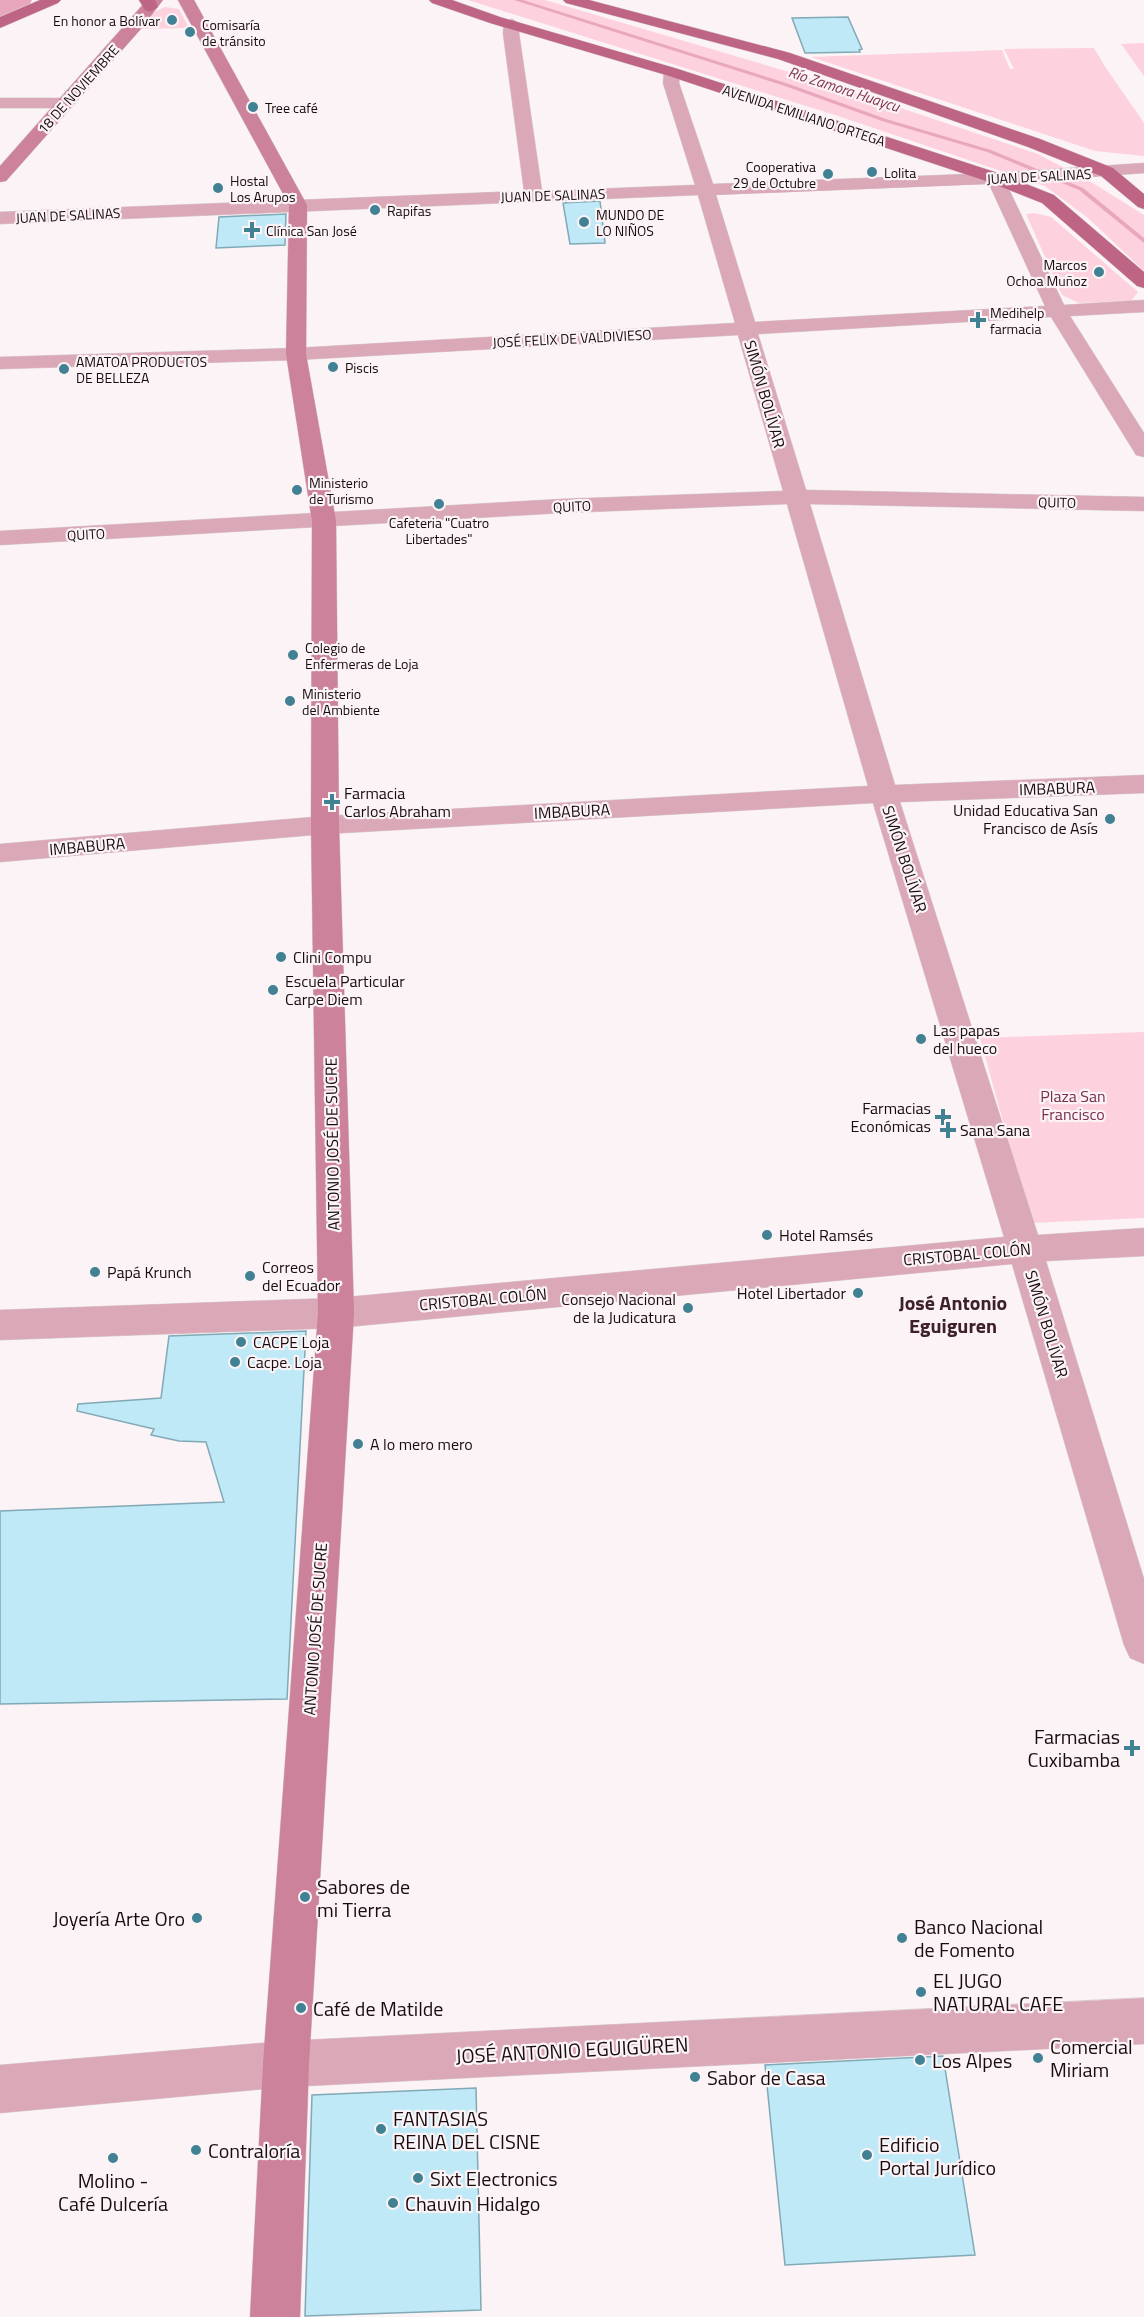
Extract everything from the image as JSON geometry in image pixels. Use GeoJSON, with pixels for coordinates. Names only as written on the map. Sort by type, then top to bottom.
{"type":"FeatureCollection","features":[{"type":"Feature","properties":{"kind":"main road"},"geometry":{"type":"LineString","coordinates":[[0,23],[53,0]]}},
{"type":"Feature","properties":{"kind":"main road","name":"AVENIDA EMILIANO ORTEGA"},"geometry":{"type":"LineString","coordinates":[[437,0],[672,72],[995,178],[1048,199],[1144,282]]}},
{"type":"Feature","properties":{"kind":"main road"},"geometry":{"type":"LineString","coordinates":[[571,0],[784,56],[1034,143],[1107,172],[1144,203]]}},
{"type":"Feature","properties":{"kind":"street"},"geometry":{"type":"LineString","coordinates":[[150,4],[187,3]]}},
{"type":"Feature","properties":{"kind":"street","name":"ANTONIO JOSÉ DE SUCRE"},"geometry":{"type":"LineString","coordinates":[[187,3],[298,205],[296,354],[324,521],[325,825],[336,1313],[286,2064],[275,2317]]}},
{"type":"Feature","properties":{"kind":"street","name":"18 DE NOVIEMBRE"},"geometry":{"type":"LineString","coordinates":[[0,177],[150,4]]}},
{"type":"Feature","properties":{"kind":"street"},"geometry":{"type":"LineString","coordinates":[[512,24],[511,33],[534,196]]}},
{"type":"Feature","properties":{"kind":"street","name":"SIMÓN BOLÍVAR"},"geometry":{"type":"LineString","coordinates":[[672,72],[671,83],[705,188],[794,497],[884,794],[964,1046],[1144,1645]]}},
{"type":"Feature","properties":{"kind":"street"},"geometry":{"type":"LineString","coordinates":[[0,103],[66,103]]}},
{"type":"Feature","properties":{"kind":"street","name":"JUAN DE SALINAS"},"geometry":{"type":"LineString","coordinates":[[0,218],[995,178],[1144,168]]}},
{"type":"Feature","properties":{"kind":"street"},"geometry":{"type":"LineString","coordinates":[[995,178],[1057,311],[1144,450]]}},
{"type":"Feature","properties":{"kind":"street","name":"JOSÉ FELIX DE VALDIVIESO"},"geometry":{"type":"LineString","coordinates":[[0,363],[296,354],[1144,306]]}},
{"type":"Feature","properties":{"kind":"street","name":"QUITO"},"geometry":{"type":"LineString","coordinates":[[0,538],[562,506],[794,497],[1144,504]]}},
{"type":"Feature","properties":{"kind":"street","name":"IMBABURA"},"geometry":{"type":"LineString","coordinates":[[0,853],[325,825],[884,794],[1144,784]]}},
{"type":"Feature","properties":{"kind":"street","name":"CRISTOBAL COLÓN"},"geometry":{"type":"LineString","coordinates":[[0,1325],[336,1313],[1025,1249],[1144,1242]]}},
{"type":"Feature","properties":{"kind":"street","name":"JOSÉ ANTONIO EGUIGÜREN"},"geometry":{"type":"LineString","coordinates":[[0,2089],[286,2064],[1144,2021]]}},
{"type":"Feature","properties":{"kind":"green space"},"geometry":{"type":"Polygon","coordinates":[[[468,0],[545,0],[823,82],[1038,154],[1096,185],[1144,215],[1144,271],[1088,218],[1045,186],[835,115],[468,0]]]}},
{"type":"Feature","properties":{"kind":"green space"},"geometry":{"type":"Polygon","coordinates":[[[165,7],[179,9],[189,28],[139,29],[152,13],[165,7]]]}},
{"type":"Feature","properties":{"kind":"green space"},"geometry":{"type":"Polygon","coordinates":[[[1144,43],[1144,76],[1121,44],[1144,43]]]}},
{"type":"Feature","properties":{"kind":"green space"},"geometry":{"type":"Polygon","coordinates":[[[1094,48],[1144,123],[1144,156],[1095,151],[811,57],[1002,50],[1010,69],[1014,69],[1004,49],[1094,48]]]}},
{"type":"Feature","properties":{"kind":"green space"},"geometry":{"type":"Polygon","coordinates":[[[1034,213],[1051,217],[1138,292],[1131,301],[1079,303],[1062,295],[1026,214],[1034,213]]]}},
{"type":"Feature","properties":{"kind":"green space","name":"Plaza San Francisco"},"geometry":{"type":"Polygon","coordinates":[[[1144,1032],[1144,1218],[1031,1223],[980,1038],[1144,1032]]]}},
{"type":"Feature","properties":{"kind":"building"},"geometry":{"type":"Polygon","coordinates":[[[848,17],[862,49],[859,50],[860,52],[805,53],[792,18],[848,17]]]}},
{"type":"Feature","properties":{"kind":"building","name":"MUNDO DE LO NIÑOS"},"geometry":{"type":"Polygon","coordinates":[[[600,201],[605,243],[570,244],[563,203],[600,201]]]}},
{"type":"Feature","properties":{"kind":"building","name":"Clínica San José"},"geometry":{"type":"Polygon","coordinates":[[[286,214],[285,245],[216,248],[219,217],[286,214]]]}},
{"type":"Feature","properties":{"kind":"building"},"geometry":{"type":"Polygon","coordinates":[[[306,1331],[287,1699],[0,1704],[0,1511],[224,1502],[206,1442],[179,1441],[151,1435],[154,1429],[77,1411],[78,1404],[161,1398],[169,1336],[306,1331]]]}},
{"type":"Feature","properties":{"kind":"building","name":"Edificio Portal Jurídico"},"geometry":{"type":"Polygon","coordinates":[[[943,2056],[975,2255],[785,2265],[765,2065],[943,2056]]]}},
{"type":"Feature","properties":{"kind":"building","name":"Chauvin Hidalgo"},"geometry":{"type":"Polygon","coordinates":[[[476,2088],[481,2310],[305,2316],[312,2095],[476,2088]]]}},
{"type":"Feature","properties":{"kind":"waterway"},"geometry":{"type":"LineString","coordinates":[[0,8],[16,0]]}},
{"type":"Feature","properties":{"kind":"waterway","name":"Río Zamora Huaycu"},"geometry":{"type":"LineString","coordinates":[[517,0],[784,84],[884,120],[989,151],[1081,189],[1144,241]]}},
{"type":"Feature","properties":{"kind":"place","name":"En honor a Bolívar"},"geometry":{"type":"Point","coordinates":[172,20]}},
{"type":"Feature","properties":{"kind":"place","name":"Comisaría de tránsito"},"geometry":{"type":"Point","coordinates":[190,32]}},
{"type":"Feature","properties":{"kind":"place","name":"Tree café"},"geometry":{"type":"Point","coordinates":[253,107]}},
{"type":"Feature","properties":{"kind":"place","name":"Lolita"},"geometry":{"type":"Point","coordinates":[872,172]}},
{"type":"Feature","properties":{"kind":"place","name":"Cooperativa 29 de Octubre"},"geometry":{"type":"Point","coordinates":[828,174]}},
{"type":"Feature","properties":{"kind":"place","name":"Hostal Los Arupos"},"geometry":{"type":"Point","coordinates":[218,188]}},
{"type":"Feature","properties":{"kind":"place","name":"Rapifas"},"geometry":{"type":"Point","coordinates":[375,210]}},
{"type":"Feature","properties":{"kind":"place","name":"MUNDO DE LO NIÑOS"},"geometry":{"type":"Point","coordinates":[584,222]}},
{"type":"Feature","properties":{"kind":"place","name":"Clínica San José"},"geometry":{"type":"Point","coordinates":[252,230]}},
{"type":"Feature","properties":{"kind":"place","name":"Marcos Ochoa Muñoz"},"geometry":{"type":"Point","coordinates":[1099,272]}},
{"type":"Feature","properties":{"kind":"place","name":"Medihelp farmacia"},"geometry":{"type":"Point","coordinates":[978,320]}},
{"type":"Feature","properties":{"kind":"place","name":"Piscis"},"geometry":{"type":"Point","coordinates":[333,367]}},
{"type":"Feature","properties":{"kind":"place","name":"AMATOA PRODUCTOS DE BELLEZA"},"geometry":{"type":"Point","coordinates":[64,369]}},
{"type":"Feature","properties":{"kind":"place","name":"Ministerio de Turismo"},"geometry":{"type":"Point","coordinates":[297,490]}},
{"type":"Feature","properties":{"kind":"place","name":"Cafeteria \"Cuatro Libertades\""},"geometry":{"type":"Point","coordinates":[439,504]}},
{"type":"Feature","properties":{"kind":"place","name":"Colegio de Enfermeras de Loja"},"geometry":{"type":"Point","coordinates":[293,655]}},
{"type":"Feature","properties":{"kind":"place","name":"Ministerio del Ambiente"},"geometry":{"type":"Point","coordinates":[290,701]}},
{"type":"Feature","properties":{"kind":"place","name":"Farmacia Carlos Abraham"},"geometry":{"type":"Point","coordinates":[332,802]}},
{"type":"Feature","properties":{"kind":"place","name":"Unidad Educativa San Francisco de Asís"},"geometry":{"type":"Point","coordinates":[1110,819]}},
{"type":"Feature","properties":{"kind":"place","name":"Clini Compu"},"geometry":{"type":"Point","coordinates":[281,957]}},
{"type":"Feature","properties":{"kind":"place","name":"Escuela Particular Carpe Diem"},"geometry":{"type":"Point","coordinates":[273,990]}},
{"type":"Feature","properties":{"kind":"place","name":"Las papas del hueco"},"geometry":{"type":"Point","coordinates":[921,1039]}},
{"type":"Feature","properties":{"kind":"place","name":"Farmacias Económicas"},"geometry":{"type":"Point","coordinates":[943,1117]}},
{"type":"Feature","properties":{"kind":"place","name":"Sana Sana"},"geometry":{"type":"Point","coordinates":[948,1130]}},
{"type":"Feature","properties":{"kind":"place","name":"Hotel Ramsés"},"geometry":{"type":"Point","coordinates":[767,1235]}},
{"type":"Feature","properties":{"kind":"place","name":"Papá Krunch"},"geometry":{"type":"Point","coordinates":[95,1272]}},
{"type":"Feature","properties":{"kind":"place","name":"Correos del Ecuador"},"geometry":{"type":"Point","coordinates":[250,1276]}},
{"type":"Feature","properties":{"kind":"place","name":"Hotel Libertador"},"geometry":{"type":"Point","coordinates":[858,1293]}},
{"type":"Feature","properties":{"kind":"place","name":"Consejo Nacional de la Judicatura"},"geometry":{"type":"Point","coordinates":[688,1308]}},
{"type":"Feature","properties":{"kind":"place","name":"CACPE Loja"},"geometry":{"type":"Point","coordinates":[241,1342]}},
{"type":"Feature","properties":{"kind":"place","name":"Cacpe. Loja"},"geometry":{"type":"Point","coordinates":[235,1362]}},
{"type":"Feature","properties":{"kind":"place","name":"A lo mero mero"},"geometry":{"type":"Point","coordinates":[358,1444]}},
{"type":"Feature","properties":{"kind":"place","name":"Farmacias Cuxibamba"},"geometry":{"type":"Point","coordinates":[1132,1748]}},
{"type":"Feature","properties":{"kind":"place","name":"Sabores de mi Tierra"},"geometry":{"type":"Point","coordinates":[305,1897]}},
{"type":"Feature","properties":{"kind":"place","name":"Joyería Arte Oro"},"geometry":{"type":"Point","coordinates":[197,1918]}},
{"type":"Feature","properties":{"kind":"place","name":"Banco Nacional de Fomento"},"geometry":{"type":"Point","coordinates":[902,1938]}},
{"type":"Feature","properties":{"kind":"place","name":"EL JUGO NATURAL CAFE"},"geometry":{"type":"Point","coordinates":[921,1992]}},
{"type":"Feature","properties":{"kind":"place","name":"Café de Matilde"},"geometry":{"type":"Point","coordinates":[301,2008]}},
{"type":"Feature","properties":{"kind":"place","name":"Comercial Miriam"},"geometry":{"type":"Point","coordinates":[1038,2058]}},
{"type":"Feature","properties":{"kind":"place","name":"Los Alpes"},"geometry":{"type":"Point","coordinates":[920,2060]}},
{"type":"Feature","properties":{"kind":"place","name":"Sabor de Casa"},"geometry":{"type":"Point","coordinates":[695,2077]}},
{"type":"Feature","properties":{"kind":"place","name":"FANTASIAS REINA DEL CISNE"},"geometry":{"type":"Point","coordinates":[381,2129]}},
{"type":"Feature","properties":{"kind":"place","name":"Contraloría"},"geometry":{"type":"Point","coordinates":[196,2150]}},
{"type":"Feature","properties":{"kind":"place","name":"Edificio Portal Jurídico"},"geometry":{"type":"Point","coordinates":[867,2155]}},
{"type":"Feature","properties":{"kind":"place","name":"Molino - Café Dulcería"},"geometry":{"type":"Point","coordinates":[113,2158]}},
{"type":"Feature","properties":{"kind":"place","name":"Sixt Electronics"},"geometry":{"type":"Point","coordinates":[418,2178]}},
{"type":"Feature","properties":{"kind":"place","name":"Chauvin Hidalgo"},"geometry":{"type":"Point","coordinates":[393,2203]}},
{"type":"Feature","properties":{"kind":"district","name":"José Antonio Eguiguren"},"geometry":{"type":"Point","coordinates":[953,1314]}}]}
